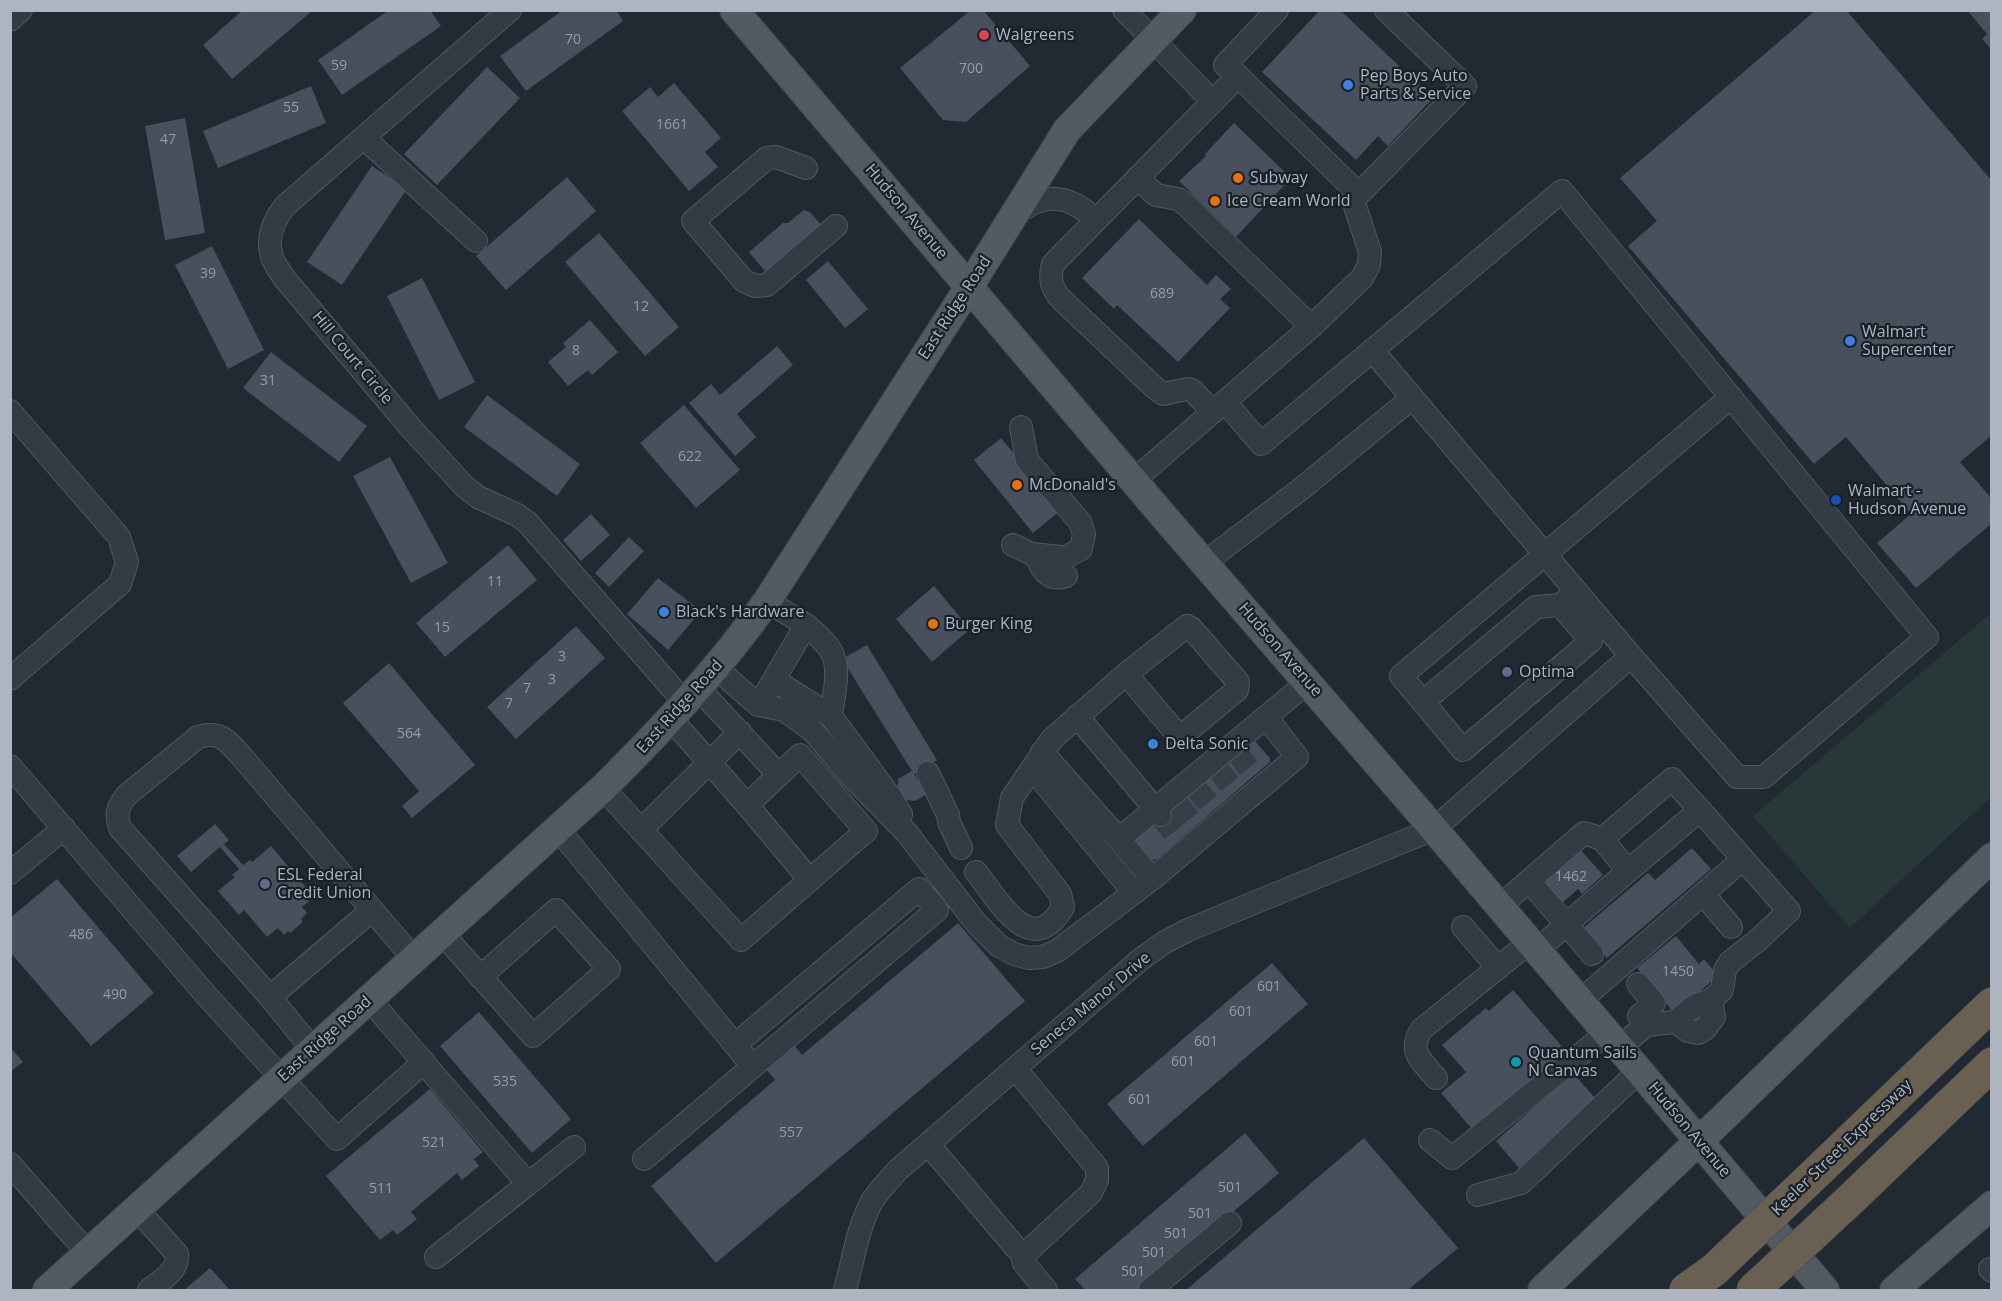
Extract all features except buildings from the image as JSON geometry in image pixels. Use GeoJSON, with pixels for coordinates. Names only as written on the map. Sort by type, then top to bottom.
{"type":"FeatureCollection","features":[{"type":"Feature","properties":{"kind":"highway","name":"Keeler Street Expressway"},"geometry":{"type":"LineString","coordinates":[[1686,1290],[1703,1280],[1992,1004]]}},
{"type":"Feature","properties":{"kind":"highway"},"geometry":{"type":"LineString","coordinates":[[1754,1290],[1992,1064]]}},
{"type":"Feature","properties":{"kind":"main road","name":"Hudson Avenue"},"geometry":{"type":"LineString","coordinates":[[734,10],[1133,481],[1500,906],[1826,1290]]}},
{"type":"Feature","properties":{"kind":"main road","name":"East Ridge Road"},"geometry":{"type":"LineString","coordinates":[[58,1287],[89,1252],[603,788],[693,695],[767,602],[1067,130],[1182,10]]}},
{"type":"Feature","properties":{"kind":"main road"},"geometry":{"type":"LineString","coordinates":[[1542,1290],[1699,1142],[1992,857]]}},
{"type":"Feature","properties":{"kind":"main road"},"geometry":{"type":"LineString","coordinates":[[1894,1290],[1992,1205]]}},
{"type":"Feature","properties":{"kind":"street"},"geometry":{"type":"LineString","coordinates":[[10,20],[21,10]]}},
{"type":"Feature","properties":{"kind":"street","name":"Hill Court Circle"},"geometry":{"type":"LineString","coordinates":[[510,10],[281,212],[269,242],[272,259],[284,278],[410,427],[465,487],[478,497],[527,522],[693,695]]}},
{"type":"Feature","properties":{"kind":"street"},"geometry":{"type":"LineString","coordinates":[[1124,10],[1213,102]]}},
{"type":"Feature","properties":{"kind":"street"},"geometry":{"type":"LineString","coordinates":[[1277,10],[1225,65],[1359,194]]}},
{"type":"Feature","properties":{"kind":"street"},"geometry":{"type":"LineString","coordinates":[[1133,481],[1311,326],[1362,278],[1369,265],[1370,252],[1353,200],[1464,86],[1386,10]]}},
{"type":"Feature","properties":{"kind":"street"},"geometry":{"type":"LineString","coordinates":[[1238,76],[1053,264],[1050,274],[1052,288],[1067,306],[1155,388],[1163,394],[1192,390],[1219,407],[1261,444],[1562,191],[1927,637],[1764,777],[1737,777],[1631,656],[1568,599]]}},
{"type":"Feature","properties":{"kind":"street"},"geometry":{"type":"LineString","coordinates":[[364,138],[476,241]]}},
{"type":"Feature","properties":{"kind":"street"},"geometry":{"type":"LineString","coordinates":[[806,168],[776,157],[767,158],[693,221],[744,281],[755,286],[767,285],[836,226]]}},
{"type":"Feature","properties":{"kind":"street"},"geometry":{"type":"LineString","coordinates":[[1137,178],[1156,195],[1178,199],[1185,204],[1311,326]]}},
{"type":"Feature","properties":{"kind":"street"},"geometry":{"type":"LineString","coordinates":[[1013,217],[1027,205],[1043,199],[1060,199],[1075,203],[1096,220]]}},
{"type":"Feature","properties":{"kind":"street"},"geometry":{"type":"LineString","coordinates":[[1372,351],[1545,554],[1591,641],[1463,750],[1401,676],[1489,602],[1545,554],[1731,397]]}},
{"type":"Feature","properties":{"kind":"street"},"geometry":{"type":"LineString","coordinates":[[1204,563],[1301,489],[1412,398]]}},
{"type":"Feature","properties":{"kind":"street"},"geometry":{"type":"LineString","coordinates":[[10,411],[119,537],[127,562],[120,584],[10,679]]}},
{"type":"Feature","properties":{"kind":"street"},"geometry":{"type":"LineString","coordinates":[[1014,545],[1035,555],[1040,568],[1047,575],[1058,579],[1084,534],[1080,522],[1027,460],[1021,428]]}},
{"type":"Feature","properties":{"kind":"street"},"geometry":{"type":"LineString","coordinates":[[1423,702],[1536,607],[1568,599]]}},
{"type":"Feature","properties":{"kind":"street"},"geometry":{"type":"LineString","coordinates":[[767,602],[806,625],[833,654],[835,683],[831,716]]}},
{"type":"Feature","properties":{"kind":"street"},"geometry":{"type":"LineString","coordinates":[[1489,602],[1511,628]]}},
{"type":"Feature","properties":{"kind":"street"},"geometry":{"type":"LineString","coordinates":[[758,705],[806,625]]}},
{"type":"Feature","properties":{"kind":"street"},"geometry":{"type":"LineString","coordinates":[[976,872],[1018,924],[1029,930],[1045,927],[1057,918],[1063,907],[1060,894],[1007,825],[1012,798],[1052,738],[1126,674],[1187,626],[1238,682],[1239,686],[1185,733],[1178,735],[1126,674]]}},
{"type":"Feature","properties":{"kind":"street","name":"Seneca Manor Drive"},"geometry":{"type":"LineString","coordinates":[[845,1290],[860,1231],[870,1204],[878,1192],[898,1170],[1141,959],[1165,942],[1188,930],[1434,829],[1631,656]]}},
{"type":"Feature","properties":{"kind":"street"},"geometry":{"type":"LineString","coordinates":[[774,681],[831,716],[892,799],[902,815],[911,838]]}},
{"type":"Feature","properties":{"kind":"street"},"geometry":{"type":"LineString","coordinates":[[1119,839],[1166,806],[1308,682]]}},
{"type":"Feature","properties":{"kind":"street"},"geometry":{"type":"LineString","coordinates":[[693,695],[784,710],[812,730],[850,775],[911,838],[976,922],[999,946],[1014,954],[1029,958],[1043,957],[1058,951],[1152,879],[1191,838],[1240,796],[1260,780],[1297,757],[1266,717]]}},
{"type":"Feature","properties":{"kind":"street"},"geometry":{"type":"LineString","coordinates":[[693,695],[740,732],[778,774]]}},
{"type":"Feature","properties":{"kind":"street"},"geometry":{"type":"LineString","coordinates":[[693,695],[711,763],[810,880]]}},
{"type":"Feature","properties":{"kind":"street"},"geometry":{"type":"LineString","coordinates":[[1077,716],[1166,806]]}},
{"type":"Feature","properties":{"kind":"street"},"geometry":{"type":"LineString","coordinates":[[641,830],[740,732]]}},
{"type":"Feature","properties":{"kind":"street"},"geometry":{"type":"LineString","coordinates":[[313,1050],[270,997],[120,828],[116,817],[119,805],[127,795],[198,737],[217,734],[243,758],[414,959]]}},
{"type":"Feature","properties":{"kind":"street"},"geometry":{"type":"LineString","coordinates":[[603,788],[741,940],[866,831],[800,755],[747,805]]}},
{"type":"Feature","properties":{"kind":"street"},"geometry":{"type":"LineString","coordinates":[[1037,760],[1119,839],[1152,879]]}},
{"type":"Feature","properties":{"kind":"street"},"geometry":{"type":"LineString","coordinates":[[1037,760],[1134,893]]}},
{"type":"Feature","properties":{"kind":"street"},"geometry":{"type":"LineString","coordinates":[[10,766],[206,995],[337,1139],[424,1062]]}},
{"type":"Feature","properties":{"kind":"street"},"geometry":{"type":"LineString","coordinates":[[928,773],[961,848]]}},
{"type":"Feature","properties":{"kind":"street"},"geometry":{"type":"LineString","coordinates":[[1430,1140],[1452,1158],[1613,1040],[1647,1025],[1675,1022],[1694,1007],[1711,1000],[1722,990],[1725,970],[1730,962],[1789,912],[1672,779],[1602,839]]}},
{"type":"Feature","properties":{"kind":"street"},"geometry":{"type":"LineString","coordinates":[[1436,1078],[1416,1052],[1415,1040],[1422,1029],[1498,968],[1567,924],[1700,810]]}},
{"type":"Feature","properties":{"kind":"street"},"geometry":{"type":"LineString","coordinates":[[911,838],[949,822]]}},
{"type":"Feature","properties":{"kind":"street"},"geometry":{"type":"LineString","coordinates":[[10,873],[64,828]]}},
{"type":"Feature","properties":{"kind":"street"},"geometry":{"type":"LineString","coordinates":[[558,829],[753,1067]]}},
{"type":"Feature","properties":{"kind":"street"},"geometry":{"type":"LineString","coordinates":[[1500,906],[1584,833],[1602,839],[1628,871]]}},
{"type":"Feature","properties":{"kind":"street"},"geometry":{"type":"LineString","coordinates":[[1580,1001],[1743,859]]}},
{"type":"Feature","properties":{"kind":"street"},"geometry":{"type":"LineString","coordinates":[[1529,881],[1593,954]]}},
{"type":"Feature","properties":{"kind":"street"},"geometry":{"type":"LineString","coordinates":[[644,1159],[937,910],[919,889],[735,1045]]}},
{"type":"Feature","properties":{"kind":"street"},"geometry":{"type":"LineString","coordinates":[[1702,894],[1731,927]]}},
{"type":"Feature","properties":{"kind":"street"},"geometry":{"type":"LineString","coordinates":[[270,997],[372,910]]}},
{"type":"Feature","properties":{"kind":"street"},"geometry":{"type":"LineString","coordinates":[[442,933],[480,977],[533,1036],[609,969],[556,910],[480,977]]}},
{"type":"Feature","properties":{"kind":"street"},"geometry":{"type":"LineString","coordinates":[[1463,927],[1498,968]]}},
{"type":"Feature","properties":{"kind":"street"},"geometry":{"type":"LineString","coordinates":[[1638,984],[1654,1003],[1639,1016],[1647,1025]]}},
{"type":"Feature","properties":{"kind":"street"},"geometry":{"type":"LineString","coordinates":[[369,999],[528,1184]]}},
{"type":"Feature","properties":{"kind":"street"},"geometry":{"type":"LineString","coordinates":[[1015,1068],[1097,1168],[1097,1180],[1090,1193],[1028,1251],[1021,1252]]}},
{"type":"Feature","properties":{"kind":"street"},"geometry":{"type":"LineString","coordinates":[[1478,1195],[1521,1183],[1639,1071]]}},
{"type":"Feature","properties":{"kind":"street"},"geometry":{"type":"LineString","coordinates":[[928,1144],[1021,1252],[1024,1263],[1046,1290]]}},
{"type":"Feature","properties":{"kind":"street"},"geometry":{"type":"LineString","coordinates":[[436,1257],[574,1147]]}},
{"type":"Feature","properties":{"kind":"street"},"geometry":{"type":"LineString","coordinates":[[10,1164],[89,1252]]}},
{"type":"Feature","properties":{"kind":"street"},"geometry":{"type":"LineString","coordinates":[[136,1209],[177,1254],[178,1262],[173,1270],[149,1290]]}},
{"type":"Feature","properties":{"kind":"street"},"geometry":{"type":"LineString","coordinates":[[1150,1290],[1230,1222]]}},
{"type":"Feature","properties":{"kind":"shaded area"},"geometry":{"type":"Polygon","coordinates":[[[1991,613],[1991,797],[1850,928],[1753,816],[1991,613]]]}},
{"type":"Feature","properties":{"kind":"tunnel"},"geometry":{"type":"LineString","coordinates":[[1235,751],[1255,775]]}},
{"type":"Feature","properties":{"kind":"tunnel"},"geometry":{"type":"LineString","coordinates":[[1216,767],[1236,792]]}},
{"type":"Feature","properties":{"kind":"tunnel"},"geometry":{"type":"LineString","coordinates":[[1194,786],[1214,810]]}},
{"type":"Feature","properties":{"kind":"tunnel"},"geometry":{"type":"LineString","coordinates":[[1176,802],[1195,826]]}},
{"type":"Feature","properties":{"kind":"tunnel"},"geometry":{"type":"LineString","coordinates":[[1160,815],[1179,840]]}},
{"type":"Feature","properties":{"kind":"place","name":"Walgreens"},"geometry":{"type":"Point","coordinates":[984,35]}},
{"type":"Feature","properties":{"kind":"place","name":"Pep Boys Auto Parts & Service"},"geometry":{"type":"Point","coordinates":[1348,85]}},
{"type":"Feature","properties":{"kind":"place","name":"Subway"},"geometry":{"type":"Point","coordinates":[1238,178]}},
{"type":"Feature","properties":{"kind":"place","name":"Ice Cream World"},"geometry":{"type":"Point","coordinates":[1215,201]}},
{"type":"Feature","properties":{"kind":"place","name":"Walmart Supercenter"},"geometry":{"type":"Point","coordinates":[1850,341]}},
{"type":"Feature","properties":{"kind":"place","name":"McDonald's"},"geometry":{"type":"Point","coordinates":[1017,485]}},
{"type":"Feature","properties":{"kind":"place","name":"Walmart - Hudson Avenue"},"geometry":{"type":"Point","coordinates":[1836,500]}},
{"type":"Feature","properties":{"kind":"place","name":"Black's Hardware"},"geometry":{"type":"Point","coordinates":[664,612]}},
{"type":"Feature","properties":{"kind":"place","name":"Burger King"},"geometry":{"type":"Point","coordinates":[933,624]}},
{"type":"Feature","properties":{"kind":"place","name":"Optima"},"geometry":{"type":"Point","coordinates":[1507,672]}},
{"type":"Feature","properties":{"kind":"place","name":"Delta Sonic"},"geometry":{"type":"Point","coordinates":[1153,744]}},
{"type":"Feature","properties":{"kind":"place","name":"ESL Federal Credit Union"},"geometry":{"type":"Point","coordinates":[265,884]}},
{"type":"Feature","properties":{"kind":"place","name":"Quantum Sails N Canvas"},"geometry":{"type":"Point","coordinates":[1516,1062]}}]}
